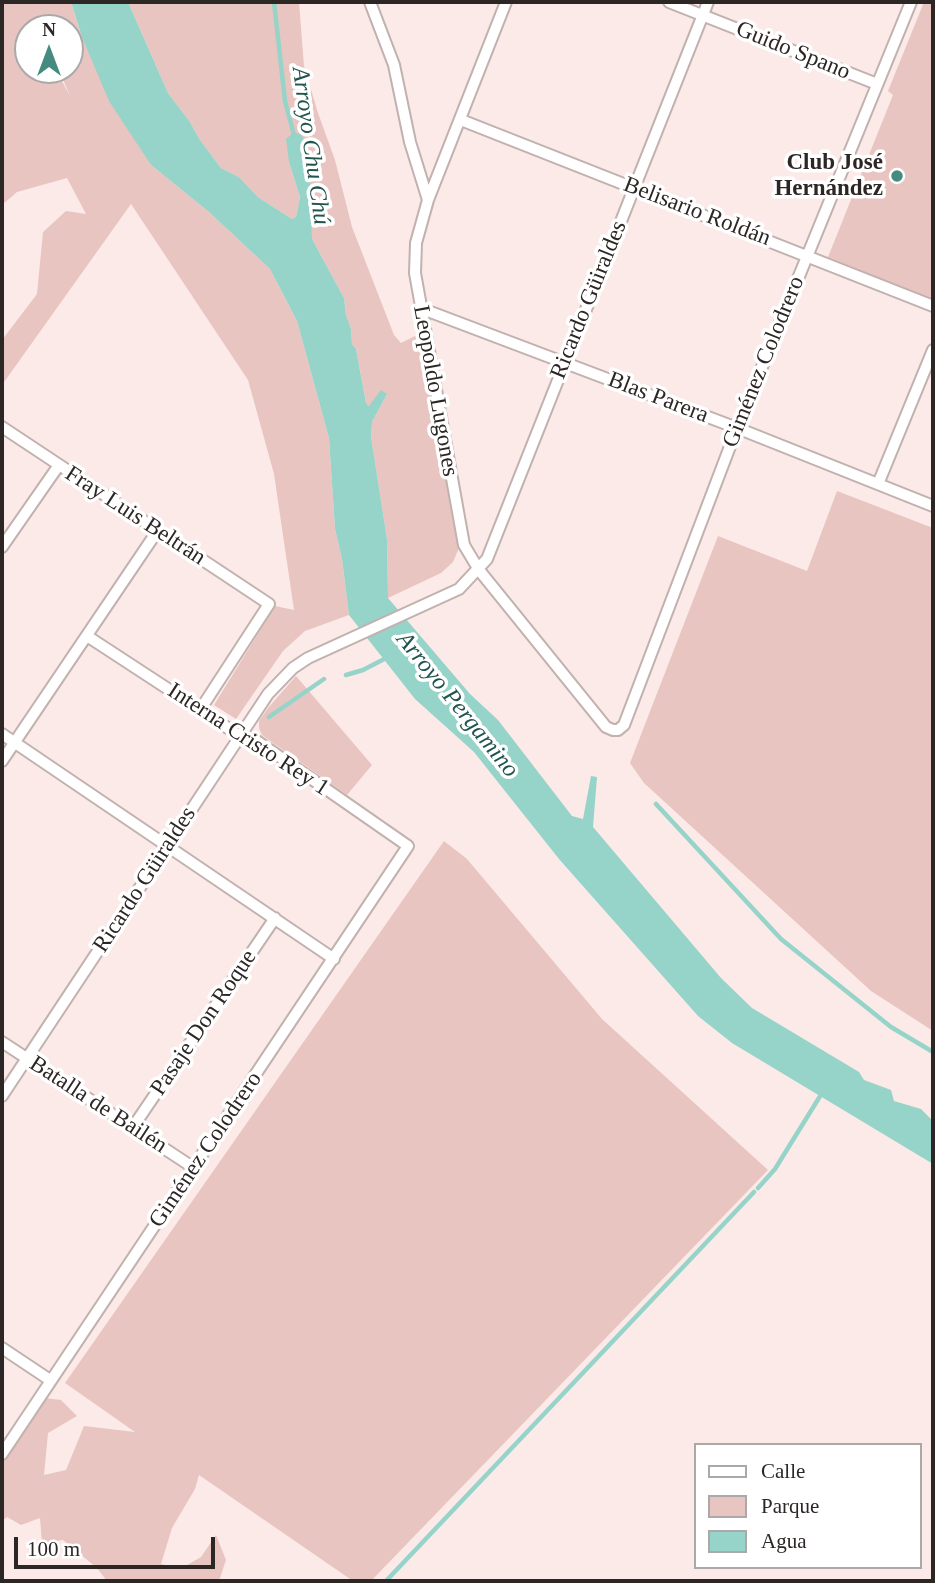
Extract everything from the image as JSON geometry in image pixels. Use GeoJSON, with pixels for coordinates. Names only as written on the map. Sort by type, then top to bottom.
{"type":"FeatureCollection","features":[{"type":"Feature","properties":{"kind":"street"},"geometry":{"type":"LineString","coordinates":[[370,2],[394,65],[410,142],[428,200]]}},
{"type":"Feature","properties":{"kind":"street","name":"Leopoldo Lugones"},"geometry":{"type":"LineString","coordinates":[[506,2],[428,200],[416,243],[415,273],[464,545],[479,570],[606,727],[618,730],[624,725]]}},
{"type":"Feature","properties":{"kind":"street","name":"Guido Spano"},"geometry":{"type":"LineString","coordinates":[[669,2],[877,84]]}},
{"type":"Feature","properties":{"kind":"street","name":"Ricardo Güiraldes"},"geometry":{"type":"LineString","coordinates":[[2,1096],[268,694],[293,668],[308,658],[459,589],[487,559],[708,2]]}},
{"type":"Feature","properties":{"kind":"street","name":"Giménez Colodrero"},"geometry":{"type":"LineString","coordinates":[[624,725],[737,428],[911,2]]}},
{"type":"Feature","properties":{"kind":"street","name":"Belisario Roldán"},"geometry":{"type":"LineString","coordinates":[[461,120],[933,306]]}},
{"type":"Feature","properties":{"kind":"street","name":"Blas Parera"},"geometry":{"type":"LineString","coordinates":[[421,308],[933,506]]}},
{"type":"Feature","properties":{"kind":"street"},"geometry":{"type":"LineString","coordinates":[[878,484],[933,350]]}},
{"type":"Feature","properties":{"kind":"street","name":"Fray Luis Beltrán"},"geometry":{"type":"LineString","coordinates":[[2,427],[268,604],[200,710]]}},
{"type":"Feature","properties":{"kind":"street"},"geometry":{"type":"LineString","coordinates":[[2,548],[59,465]]}},
{"type":"Feature","properties":{"kind":"street"},"geometry":{"type":"LineString","coordinates":[[2,761],[158,530]]}},
{"type":"Feature","properties":{"kind":"street","name":"Interna Cristo Rey 1"},"geometry":{"type":"LineString","coordinates":[[87,636],[240,736],[257,741],[408,846]]}},
{"type":"Feature","properties":{"kind":"street"},"geometry":{"type":"LineString","coordinates":[[2,734],[334,959]]}},
{"type":"Feature","properties":{"kind":"street","name":"Giménez Colodrero"},"geometry":{"type":"LineString","coordinates":[[2,1454],[408,846]]}},
{"type":"Feature","properties":{"kind":"street","name":"Pasaje Don Roque"},"geometry":{"type":"LineString","coordinates":[[133,1127],[275,918]]}},
{"type":"Feature","properties":{"kind":"street","name":"Batalla de Bailén"},"geometry":{"type":"LineString","coordinates":[[2,1042],[194,1168]]}},
{"type":"Feature","properties":{"kind":"street"},"geometry":{"type":"LineString","coordinates":[[2,1348],[50,1380]]}},
{"type":"Feature","properties":{"kind":"green space"},"geometry":{"type":"Polygon","coordinates":[[[2,2],[71,2],[75,14],[14,14],[14,84],[64,84],[70,96],[65,84],[84,84],[84,41],[151,165],[209,212],[270,269],[297,321],[329,438],[335,529],[349,615],[305,631],[283,651],[236,719],[214,705],[275,606],[294,610],[274,474],[248,380],[131,204],[2,385],[2,340],[37,294],[43,232],[66,211],[86,214],[67,178],[17,192],[2,205],[2,2]]]}},
{"type":"Feature","properties":{"kind":"green space"},"geometry":{"type":"Polygon","coordinates":[[[128,2],[299,2],[304,66],[335,160],[352,227],[394,335],[401,343],[419,334],[459,548],[453,562],[441,573],[388,598],[387,539],[371,437],[372,422],[387,394],[369,406],[366,403],[344,298],[312,239],[310,210],[289,162],[300,197],[296,217],[292,219],[258,197],[239,177],[221,168],[168,93],[128,2]]]}},
{"type":"Feature","properties":{"kind":"green space","name":"Club José Hernández"},"geometry":{"type":"Polygon","coordinates":[[[924,2],[933,2],[933,301],[828,257],[893,95],[888,91],[924,2]]]}},
{"type":"Feature","properties":{"kind":"green space"},"geometry":{"type":"Polygon","coordinates":[[[837,491],[933,528],[933,1031],[871,991],[644,783],[630,763],[718,536],[807,571],[837,491]]]}},
{"type":"Feature","properties":{"kind":"green space"},"geometry":{"type":"Polygon","coordinates":[[[296,676],[372,765],[347,795],[262,735],[259,728],[259,721],[268,708],[296,676]]]}},
{"type":"Feature","properties":{"kind":"green space"},"geometry":{"type":"Polygon","coordinates":[[[444,841],[467,859],[602,1019],[768,1170],[371,1581],[353,1581],[199,1475],[195,1489],[172,1528],[161,1564],[180,1569],[201,1557],[216,1535],[226,1560],[219,1581],[107,1581],[97,1568],[63,1540],[42,1543],[40,1518],[21,1525],[7,1517],[2,1521],[2,1455],[44,1398],[61,1400],[77,1416],[48,1433],[44,1475],[66,1470],[84,1426],[135,1432],[65,1383],[444,841]]]}},
{"type":"Feature","properties":{"kind":"water","name":"Arroyo Pergamino"},"geometry":{"type":"Polygon","coordinates":[[[71,2],[128,2],[168,93],[221,168],[239,177],[258,197],[292,219],[296,217],[300,197],[289,162],[286,139],[294,132],[302,135],[310,167],[312,239],[344,298],[366,403],[369,406],[381,390],[387,394],[372,422],[371,437],[387,539],[388,598],[470,694],[498,720],[572,816],[583,819],[591,776],[597,777],[593,827],[721,978],[752,1008],[859,1072],[864,1080],[891,1090],[894,1101],[921,1109],[933,1121],[933,1164],[732,1043],[698,1016],[559,859],[474,752],[415,699],[349,615],[335,529],[329,438],[297,321],[270,269],[209,212],[151,165],[109,101],[84,42],[84,14],[75,14],[71,2]]]}},
{"type":"Feature","properties":{"kind":"waterway","name":"Arroyo Chu Chú"},"geometry":{"type":"LineString","coordinates":[[274,2],[285,101],[294,135]]}},
{"type":"Feature","properties":{"kind":"waterway","name":"Arroyo Pergamino"},"geometry":{"type":"LineString","coordinates":[[346,675],[363,670],[390,656]]}},
{"type":"Feature","properties":{"kind":"waterway"},"geometry":{"type":"LineString","coordinates":[[269,717],[324,679]]}},
{"type":"Feature","properties":{"kind":"waterway"},"geometry":{"type":"LineString","coordinates":[[656,804],[781,939],[891,1027],[933,1052]]}},
{"type":"Feature","properties":{"kind":"waterway"},"geometry":{"type":"LineString","coordinates":[[758,1188],[775,1169],[822,1093]]}},
{"type":"Feature","properties":{"kind":"waterway"},"geometry":{"type":"LineString","coordinates":[[386,1581],[754,1192]]}},
{"type":"Feature","properties":{"kind":"place","name":"Club José Hernández"},"geometry":{"type":"Point","coordinates":[897,176]}}]}
